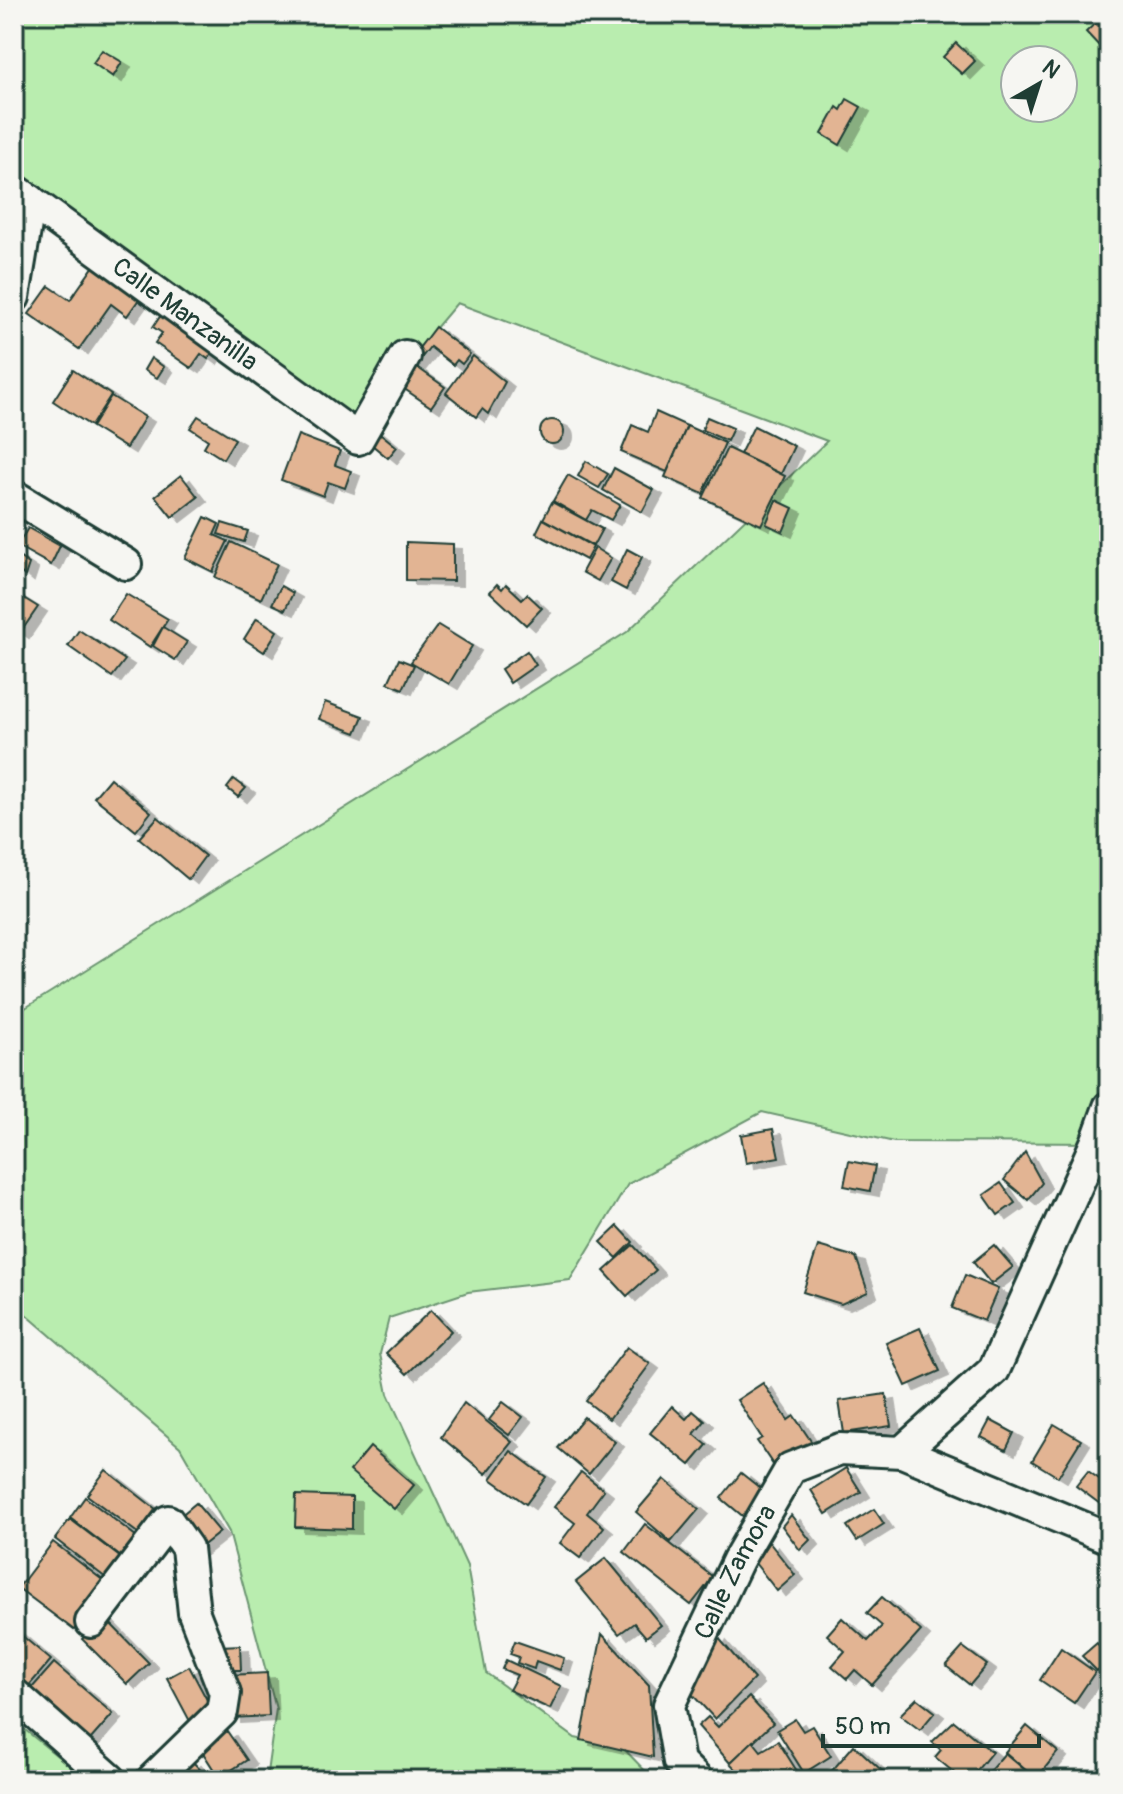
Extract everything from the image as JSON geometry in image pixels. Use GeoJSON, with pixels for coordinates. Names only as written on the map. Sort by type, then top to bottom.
{"type":"FeatureCollection","features":[{"type":"Feature","properties":{"kind":"street"},"geometry":{"type":"LineString","coordinates":[[14,297],[22,195]]}},
{"type":"Feature","properties":{"kind":"street","name":"Calle Manzanilla"},"geometry":{"type":"LineString","coordinates":[[22,195],[358,439],[405,356]]}},
{"type":"Feature","properties":{"kind":"street"},"geometry":{"type":"LineString","coordinates":[[14,496],[126,564]]}},
{"type":"Feature","properties":{"kind":"street"},"geometry":{"type":"LineString","coordinates":[[902,1452],[994,1370],[1096,1143],[1109,1107]]}},
{"type":"Feature","properties":{"kind":"street","name":"Calle Zamora"},"geometry":{"type":"LineString","coordinates":[[697,1780],[679,1762],[669,1705],[710,1615],[762,1515],[791,1468],[840,1449],[902,1452],[1109,1538]]}},
{"type":"Feature","properties":{"kind":"street"},"geometry":{"type":"LineString","coordinates":[[91,1622],[168,1521],[187,1548],[194,1613],[225,1693],[222,1712],[152,1780]]}},
{"type":"Feature","properties":{"kind":"street"},"geometry":{"type":"LineString","coordinates":[[14,1694],[111,1780]]}},
{"type":"Feature","properties":{"kind":"green space"},"geometry":{"type":"Polygon","coordinates":[[[14,14],[1109,14],[1109,1143],[894,1142],[762,1112],[628,1184],[570,1280],[468,1292],[389,1318],[380,1354],[388,1394],[467,1566],[486,1673],[575,1738],[623,1748],[654,1780],[266,1780],[276,1709],[229,1532],[180,1447],[14,1304],[14,1015],[627,632],[827,441],[457,303],[348,432],[14,168],[14,14]]]}},
{"type":"Feature","properties":{"kind":"green space"},"geometry":{"type":"Polygon","coordinates":[[[14,1721],[87,1780],[14,1780],[14,1721]]]}},
{"type":"Feature","properties":{"kind":"building"},"geometry":{"type":"Polygon","coordinates":[[[1101,18],[1109,26],[1109,40],[1101,48],[1086,32],[1101,18]]]}},
{"type":"Feature","properties":{"kind":"building"},"geometry":{"type":"Polygon","coordinates":[[[956,43],[975,61],[962,74],[943,57],[956,43]]]}},
{"type":"Feature","properties":{"kind":"building"},"geometry":{"type":"Polygon","coordinates":[[[102,50],[122,62],[113,77],[93,63],[102,50]]]}},
{"type":"Feature","properties":{"kind":"building"},"geometry":{"type":"Polygon","coordinates":[[[847,99],[861,107],[840,145],[822,134],[837,107],[841,110],[847,99]]]}},
{"type":"Feature","properties":{"kind":"building"},"geometry":{"type":"Polygon","coordinates":[[[96,263],[142,295],[127,316],[111,304],[79,349],[29,314],[49,286],[70,300],[96,263]]]}},
{"type":"Feature","properties":{"kind":"building"},"geometry":{"type":"Polygon","coordinates":[[[163,312],[215,348],[208,359],[201,354],[191,368],[155,343],[162,333],[153,327],[163,312]]]}},
{"type":"Feature","properties":{"kind":"building"},"geometry":{"type":"Polygon","coordinates":[[[435,327],[470,354],[462,364],[457,360],[453,365],[430,347],[416,365],[410,360],[435,327]]]}},
{"type":"Feature","properties":{"kind":"building"},"geometry":{"type":"Polygon","coordinates":[[[473,356],[505,382],[488,414],[482,409],[476,417],[446,393],[473,356]]]}},
{"type":"Feature","properties":{"kind":"building"},"geometry":{"type":"Polygon","coordinates":[[[151,358],[164,367],[157,378],[144,370],[151,358]]]}},
{"type":"Feature","properties":{"kind":"building"},"geometry":{"type":"Polygon","coordinates":[[[411,363],[445,387],[431,407],[397,384],[411,363]]]}},
{"type":"Feature","properties":{"kind":"building"},"geometry":{"type":"Polygon","coordinates":[[[73,370],[111,395],[91,426],[53,401],[73,370]]]}},
{"type":"Feature","properties":{"kind":"building"},"geometry":{"type":"Polygon","coordinates":[[[111,396],[145,417],[126,448],[92,427],[111,396]]]}},
{"type":"Feature","properties":{"kind":"building"},"geometry":{"type":"Polygon","coordinates":[[[656,412],[687,426],[667,472],[621,452],[632,425],[648,432],[656,412]]]}},
{"type":"Feature","properties":{"kind":"building"},"geometry":{"type":"Polygon","coordinates":[[[198,416],[235,439],[223,459],[204,447],[208,440],[190,428],[198,416]]]}},
{"type":"Feature","properties":{"kind":"building"},"geometry":{"type":"Polygon","coordinates":[[[707,417],[733,428],[727,441],[702,430],[707,417]]]}},
{"type":"Feature","properties":{"kind":"building"},"geometry":{"type":"Polygon","coordinates":[[[552,420],[563,427],[564,432],[557,443],[552,444],[541,437],[540,432],[547,421],[552,420]]]}},
{"type":"Feature","properties":{"kind":"building"},"geometry":{"type":"Polygon","coordinates":[[[687,426],[725,443],[703,494],[665,477],[687,426]]]}},
{"type":"Feature","properties":{"kind":"building"},"geometry":{"type":"Polygon","coordinates":[[[754,426],[794,446],[781,474],[740,454],[754,426]]]}},
{"type":"Feature","properties":{"kind":"building"},"geometry":{"type":"Polygon","coordinates":[[[375,429],[397,447],[388,458],[366,440],[375,429]]]}},
{"type":"Feature","properties":{"kind":"building"},"geometry":{"type":"Polygon","coordinates":[[[298,435],[340,451],[335,465],[351,471],[345,488],[328,482],[323,496],[281,480],[298,435]]]}},
{"type":"Feature","properties":{"kind":"building"},"geometry":{"type":"Polygon","coordinates":[[[727,448],[785,476],[761,525],[703,498],[727,448]]]}},
{"type":"Feature","properties":{"kind":"building"},"geometry":{"type":"Polygon","coordinates":[[[586,461],[608,474],[599,488],[578,476],[586,461]]]}},
{"type":"Feature","properties":{"kind":"building"},"geometry":{"type":"Polygon","coordinates":[[[614,468],[654,490],[642,512],[603,490],[614,468]]]}},
{"type":"Feature","properties":{"kind":"building"},"geometry":{"type":"Polygon","coordinates":[[[181,475],[198,497],[172,517],[155,496],[181,475]]]}},
{"type":"Feature","properties":{"kind":"building"},"geometry":{"type":"Polygon","coordinates":[[[568,475],[620,505],[611,520],[592,510],[586,520],[553,501],[568,475]]]}},
{"type":"Feature","properties":{"kind":"building"},"geometry":{"type":"Polygon","coordinates":[[[776,500],[793,508],[783,532],[766,524],[776,500]]]}},
{"type":"Feature","properties":{"kind":"building"},"geometry":{"type":"Polygon","coordinates":[[[552,502],[602,529],[593,546],[543,519],[552,502]]]}},
{"type":"Feature","properties":{"kind":"building"},"geometry":{"type":"Polygon","coordinates":[[[205,517],[219,524],[214,535],[228,541],[213,572],[185,558],[205,517]]]}},
{"type":"Feature","properties":{"kind":"building"},"geometry":{"type":"Polygon","coordinates":[[[543,519],[593,547],[586,560],[536,533],[543,519]]]}},
{"type":"Feature","properties":{"kind":"building"},"geometry":{"type":"Polygon","coordinates":[[[222,523],[248,531],[244,542],[218,534],[222,523]]]}},
{"type":"Feature","properties":{"kind":"building"},"geometry":{"type":"Polygon","coordinates":[[[28,528],[60,546],[51,565],[17,546],[28,528]]]}},
{"type":"Feature","properties":{"kind":"building"},"geometry":{"type":"Polygon","coordinates":[[[231,542],[277,564],[261,599],[215,577],[231,542]]]}},
{"type":"Feature","properties":{"kind":"building"},"geometry":{"type":"Polygon","coordinates":[[[406,542],[453,544],[453,581],[406,580],[406,542]]]}},
{"type":"Feature","properties":{"kind":"building"},"geometry":{"type":"Polygon","coordinates":[[[595,548],[611,558],[598,581],[582,572],[595,548]]]}},
{"type":"Feature","properties":{"kind":"building"},"geometry":{"type":"Polygon","coordinates":[[[627,549],[642,557],[626,590],[611,582],[627,549]]]}},
{"type":"Feature","properties":{"kind":"building"},"geometry":{"type":"Polygon","coordinates":[[[16,555],[29,564],[25,576],[14,567],[16,555]]]}},
{"type":"Feature","properties":{"kind":"building"},"geometry":{"type":"Polygon","coordinates":[[[497,584],[502,589],[506,584],[522,599],[527,594],[542,608],[526,625],[490,592],[497,584]]]}},
{"type":"Feature","properties":{"kind":"building"},"geometry":{"type":"Polygon","coordinates":[[[281,586],[293,593],[285,610],[272,604],[281,586]]]}},
{"type":"Feature","properties":{"kind":"building"},"geometry":{"type":"Polygon","coordinates":[[[14,592],[38,607],[20,633],[14,629],[14,592]]]}},
{"type":"Feature","properties":{"kind":"building"},"geometry":{"type":"Polygon","coordinates":[[[126,594],[168,619],[150,647],[109,620],[126,594]]]}},
{"type":"Feature","properties":{"kind":"building"},"geometry":{"type":"Polygon","coordinates":[[[257,618],[277,631],[264,652],[244,639],[257,618]]]}},
{"type":"Feature","properties":{"kind":"building"},"geometry":{"type":"Polygon","coordinates":[[[438,625],[472,646],[449,684],[411,662],[438,625]]]}},
{"type":"Feature","properties":{"kind":"building"},"geometry":{"type":"Polygon","coordinates":[[[163,627],[187,642],[175,660],[153,646],[163,627]]]}},
{"type":"Feature","properties":{"kind":"building"},"geometry":{"type":"Polygon","coordinates":[[[79,630],[125,660],[112,677],[68,646],[79,630]]]}},
{"type":"Feature","properties":{"kind":"building"},"geometry":{"type":"Polygon","coordinates":[[[527,651],[536,665],[510,683],[501,669],[527,651]]]}},
{"type":"Feature","properties":{"kind":"building"},"geometry":{"type":"Polygon","coordinates":[[[399,659],[414,665],[403,689],[388,683],[399,659]]]}},
{"type":"Feature","properties":{"kind":"building"},"geometry":{"type":"Polygon","coordinates":[[[325,702],[363,716],[356,733],[319,719],[325,702]]]}},
{"type":"Feature","properties":{"kind":"building"},"geometry":{"type":"Polygon","coordinates":[[[110,778],[151,812],[136,831],[94,797],[110,778]]]}},
{"type":"Feature","properties":{"kind":"building"},"geometry":{"type":"Polygon","coordinates":[[[234,779],[246,788],[238,797],[227,788],[234,779]]]}},
{"type":"Feature","properties":{"kind":"building"},"geometry":{"type":"Polygon","coordinates":[[[158,817],[205,856],[188,879],[139,838],[158,817]]]}},
{"type":"Feature","properties":{"kind":"building"},"geometry":{"type":"Polygon","coordinates":[[[773,1129],[779,1157],[746,1163],[741,1135],[773,1129]]]}},
{"type":"Feature","properties":{"kind":"building"},"geometry":{"type":"Polygon","coordinates":[[[1025,1152],[1042,1183],[1028,1200],[1004,1180],[1025,1152]]]}},
{"type":"Feature","properties":{"kind":"building"},"geometry":{"type":"Polygon","coordinates":[[[849,1161],[875,1166],[870,1191],[844,1186],[849,1161]]]}},
{"type":"Feature","properties":{"kind":"building"},"geometry":{"type":"Polygon","coordinates":[[[1001,1183],[1015,1203],[998,1215],[984,1195],[1001,1183]]]}},
{"type":"Feature","properties":{"kind":"building"},"geometry":{"type":"Polygon","coordinates":[[[618,1226],[633,1242],[617,1258],[601,1242],[618,1226]]]}},
{"type":"Feature","properties":{"kind":"building"},"geometry":{"type":"Polygon","coordinates":[[[633,1245],[656,1270],[627,1296],[604,1271],[633,1245]]]}},
{"type":"Feature","properties":{"kind":"building"},"geometry":{"type":"Polygon","coordinates":[[[994,1245],[1013,1267],[991,1284],[973,1262],[994,1245]]]}},
{"type":"Feature","properties":{"kind":"building"},"geometry":{"type":"Polygon","coordinates":[[[818,1246],[856,1257],[868,1292],[841,1304],[803,1292],[818,1246]]]}},
{"type":"Feature","properties":{"kind":"building"},"geometry":{"type":"Polygon","coordinates":[[[965,1275],[998,1289],[984,1321],[952,1308],[965,1275]]]}},
{"type":"Feature","properties":{"kind":"building"},"geometry":{"type":"Polygon","coordinates":[[[431,1310],[451,1331],[407,1374],[386,1353],[431,1310]]]}},
{"type":"Feature","properties":{"kind":"building"},"geometry":{"type":"Polygon","coordinates":[[[920,1328],[940,1371],[906,1386],[886,1343],[920,1328]]]}},
{"type":"Feature","properties":{"kind":"building"},"geometry":{"type":"Polygon","coordinates":[[[627,1347],[650,1364],[609,1419],[586,1401],[627,1347]]]}},
{"type":"Feature","properties":{"kind":"building"},"geometry":{"type":"Polygon","coordinates":[[[763,1383],[788,1420],[794,1416],[813,1444],[776,1469],[757,1441],[762,1438],[737,1400],[763,1383]]]}},
{"type":"Feature","properties":{"kind":"building"},"geometry":{"type":"Polygon","coordinates":[[[886,1394],[891,1426],[844,1433],[839,1401],[886,1394]]]}},
{"type":"Feature","properties":{"kind":"building"},"geometry":{"type":"Polygon","coordinates":[[[503,1402],[523,1417],[509,1435],[489,1420],[503,1402]]]}},
{"type":"Feature","properties":{"kind":"building"},"geometry":{"type":"Polygon","coordinates":[[[464,1403],[512,1442],[486,1474],[441,1437],[464,1403]]]}},
{"type":"Feature","properties":{"kind":"building"},"geometry":{"type":"Polygon","coordinates":[[[672,1406],[686,1419],[693,1411],[705,1421],[694,1434],[707,1445],[690,1465],[650,1433],[672,1406]]]}},
{"type":"Feature","properties":{"kind":"building"},"geometry":{"type":"Polygon","coordinates":[[[584,1417],[615,1442],[589,1474],[558,1448],[584,1417]]]}},
{"type":"Feature","properties":{"kind":"building"},"geometry":{"type":"Polygon","coordinates":[[[990,1420],[1014,1433],[1006,1450],[981,1437],[990,1420]]]}},
{"type":"Feature","properties":{"kind":"building"},"geometry":{"type":"Polygon","coordinates":[[[1054,1424],[1081,1440],[1058,1477],[1032,1461],[1054,1424]]]}},
{"type":"Feature","properties":{"kind":"building"},"geometry":{"type":"Polygon","coordinates":[[[370,1447],[414,1485],[394,1509],[350,1471],[370,1447]]]}},
{"type":"Feature","properties":{"kind":"building"},"geometry":{"type":"Polygon","coordinates":[[[511,1451],[546,1477],[526,1504],[491,1479],[511,1451]]]}},
{"type":"Feature","properties":{"kind":"building"},"geometry":{"type":"Polygon","coordinates":[[[846,1468],[861,1492],[826,1514],[811,1490],[846,1468]]]}},
{"type":"Feature","properties":{"kind":"building"},"geometry":{"type":"Polygon","coordinates":[[[106,1470],[157,1510],[139,1534],[87,1495],[106,1470]]]}},
{"type":"Feature","properties":{"kind":"building"},"geometry":{"type":"Polygon","coordinates":[[[1088,1471],[1109,1486],[1100,1504],[1076,1486],[1088,1471]]]}},
{"type":"Feature","properties":{"kind":"building"},"geometry":{"type":"Polygon","coordinates":[[[581,1472],[604,1490],[587,1513],[604,1527],[580,1558],[560,1543],[575,1523],[554,1507],[581,1472]]]}},
{"type":"Feature","properties":{"kind":"building"},"geometry":{"type":"Polygon","coordinates":[[[741,1473],[765,1492],[745,1518],[721,1498],[741,1473]]]}},
{"type":"Feature","properties":{"kind":"building"},"geometry":{"type":"Polygon","coordinates":[[[664,1479],[699,1509],[671,1542],[636,1512],[664,1479]]]}},
{"type":"Feature","properties":{"kind":"building"},"geometry":{"type":"Polygon","coordinates":[[[296,1495],[352,1497],[352,1529],[295,1527],[296,1495]]]}},
{"type":"Feature","properties":{"kind":"building"},"geometry":{"type":"Polygon","coordinates":[[[85,1497],[137,1537],[121,1557],[70,1518],[85,1497]]]}},
{"type":"Feature","properties":{"kind":"building"},"geometry":{"type":"Polygon","coordinates":[[[196,1503],[220,1532],[196,1551],[173,1522],[196,1503]]]}},
{"type":"Feature","properties":{"kind":"building"},"geometry":{"type":"Polygon","coordinates":[[[874,1509],[884,1524],[857,1541],[847,1526],[874,1509]]]}},
{"type":"Feature","properties":{"kind":"building"},"geometry":{"type":"Polygon","coordinates":[[[791,1515],[810,1540],[800,1550],[782,1526],[791,1515]]]}},
{"type":"Feature","properties":{"kind":"building"},"geometry":{"type":"Polygon","coordinates":[[[70,1519],[121,1558],[106,1578],[55,1539],[70,1519]]]}},
{"type":"Feature","properties":{"kind":"building"},"geometry":{"type":"Polygon","coordinates":[[[645,1524],[713,1577],[691,1605],[624,1552],[645,1524]]]}},
{"type":"Feature","properties":{"kind":"building"},"geometry":{"type":"Polygon","coordinates":[[[53,1542],[109,1585],[74,1630],[18,1588],[53,1542]]]}},
{"type":"Feature","properties":{"kind":"building"},"geometry":{"type":"Polygon","coordinates":[[[769,1542],[795,1575],[777,1591],[755,1563],[769,1542]]]}},
{"type":"Feature","properties":{"kind":"building"},"geometry":{"type":"Polygon","coordinates":[[[606,1558],[661,1625],[646,1637],[634,1623],[619,1634],[576,1582],[606,1558]]]}},
{"type":"Feature","properties":{"kind":"building"},"geometry":{"type":"Polygon","coordinates":[[[882,1597],[921,1631],[872,1685],[855,1670],[847,1679],[832,1666],[845,1651],[827,1635],[842,1618],[868,1641],[882,1626],[867,1613],[882,1597]]]}},
{"type":"Feature","properties":{"kind":"building"},"geometry":{"type":"Polygon","coordinates":[[[104,1617],[149,1663],[127,1684],[82,1639],[104,1617]]]}},
{"type":"Feature","properties":{"kind":"building"},"geometry":{"type":"Polygon","coordinates":[[[14,1629],[51,1660],[21,1695],[14,1689],[14,1629]]]}},
{"type":"Feature","properties":{"kind":"building"},"geometry":{"type":"Polygon","coordinates":[[[602,1634],[649,1685],[653,1757],[581,1740],[602,1634]]]}},
{"type":"Feature","properties":{"kind":"building"},"geometry":{"type":"Polygon","coordinates":[[[717,1636],[754,1679],[715,1719],[689,1691],[717,1636]]]}},
{"type":"Feature","properties":{"kind":"building"},"geometry":{"type":"Polygon","coordinates":[[[515,1641],[564,1658],[560,1670],[536,1661],[534,1669],[517,1663],[519,1657],[510,1654],[515,1641]]]}},
{"type":"Feature","properties":{"kind":"building"},"geometry":{"type":"Polygon","coordinates":[[[1097,1643],[1109,1659],[1097,1671],[1082,1656],[1097,1643]]]}},
{"type":"Feature","properties":{"kind":"building"},"geometry":{"type":"Polygon","coordinates":[[[240,1645],[241,1670],[222,1670],[221,1646],[240,1645]]]}},
{"type":"Feature","properties":{"kind":"building"},"geometry":{"type":"Polygon","coordinates":[[[963,1647],[987,1665],[970,1685],[946,1666],[963,1647]]]}},
{"type":"Feature","properties":{"kind":"building"},"geometry":{"type":"Polygon","coordinates":[[[1061,1648],[1095,1672],[1074,1703],[1040,1680],[1061,1648]]]}},
{"type":"Feature","properties":{"kind":"building"},"geometry":{"type":"Polygon","coordinates":[[[506,1660],[561,1686],[550,1709],[509,1690],[517,1675],[502,1669],[506,1660]]]}},
{"type":"Feature","properties":{"kind":"building"},"geometry":{"type":"Polygon","coordinates":[[[54,1663],[113,1714],[83,1748],[24,1697],[54,1663]]]}},
{"type":"Feature","properties":{"kind":"building"},"geometry":{"type":"Polygon","coordinates":[[[189,1666],[215,1715],[193,1727],[167,1678],[189,1666]]]}},
{"type":"Feature","properties":{"kind":"building"},"geometry":{"type":"Polygon","coordinates":[[[267,1673],[269,1716],[232,1718],[230,1675],[267,1673]]]}},
{"type":"Feature","properties":{"kind":"building"},"geometry":{"type":"Polygon","coordinates":[[[749,1697],[773,1723],[730,1763],[698,1726],[708,1717],[718,1727],[749,1697]]]}},
{"type":"Feature","properties":{"kind":"building"},"geometry":{"type":"Polygon","coordinates":[[[917,1698],[935,1712],[920,1730],[900,1715],[917,1698]]]}},
{"type":"Feature","properties":{"kind":"building"},"geometry":{"type":"Polygon","coordinates":[[[795,1719],[803,1731],[812,1726],[831,1756],[804,1773],[777,1730],[795,1719]]]}},
{"type":"Feature","properties":{"kind":"building"},"geometry":{"type":"Polygon","coordinates":[[[954,1721],[992,1752],[969,1780],[963,1780],[935,1757],[941,1750],[932,1742],[954,1721]]]}},
{"type":"Feature","properties":{"kind":"building"},"geometry":{"type":"Polygon","coordinates":[[[1027,1726],[1058,1752],[1036,1779],[1005,1752],[1027,1726]]]}},
{"type":"Feature","properties":{"kind":"building"},"geometry":{"type":"Polygon","coordinates":[[[227,1731],[247,1760],[219,1778],[200,1748],[227,1731]]]}},
{"type":"Feature","properties":{"kind":"building"},"geometry":{"type":"Polygon","coordinates":[[[753,1741],[761,1751],[778,1741],[802,1779],[746,1780],[730,1763],[753,1741]]]}},
{"type":"Feature","properties":{"kind":"building"},"geometry":{"type":"Polygon","coordinates":[[[854,1745],[892,1780],[824,1780],[854,1745]]]}},
{"type":"Feature","properties":{"kind":"building"},"geometry":{"type":"Polygon","coordinates":[[[1005,1753],[1033,1777],[1031,1780],[982,1780],[1005,1753]]]}},
{"type":"Feature","properties":{"kind":"building"},"geometry":{"type":"Polygon","coordinates":[[[192,1761],[210,1780],[172,1780],[192,1761]]]}}]}
